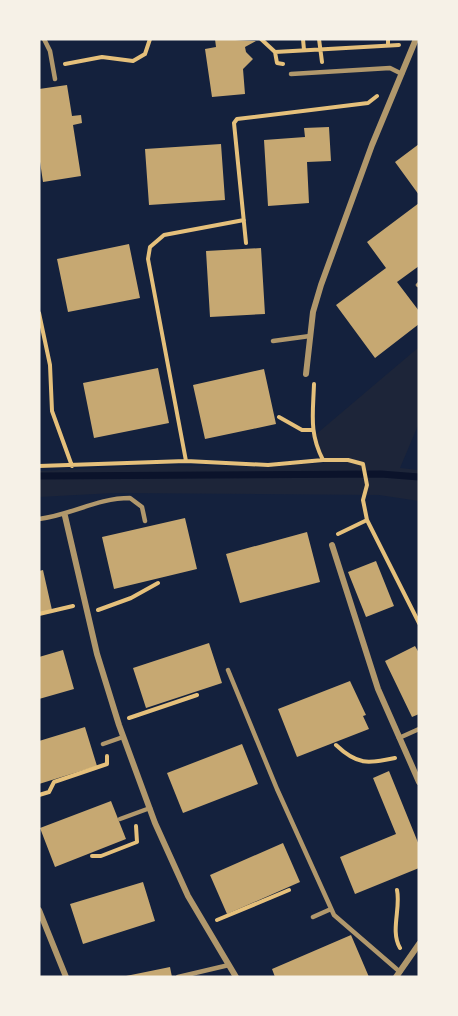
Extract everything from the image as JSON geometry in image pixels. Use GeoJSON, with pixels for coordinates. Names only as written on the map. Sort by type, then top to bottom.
{"type":"FeatureCollection","features":[{"type":"Feature","properties":{"kind":"street"},"geometry":{"type":"LineString","coordinates":[[306,374],[310,336],[321,285],[372,145],[416,42]]}},
{"type":"Feature","properties":{"kind":"street"},"geometry":{"type":"LineString","coordinates":[[65,516],[87,612],[117,722],[150,808],[188,896],[236,977]]}},
{"type":"Feature","properties":{"kind":"street"},"geometry":{"type":"LineString","coordinates":[[332,545],[378,689],[419,782]]}},
{"type":"Feature","properties":{"kind":"street"},"geometry":{"type":"LineString","coordinates":[[39,910],[66,977]]}},
{"type":"Feature","properties":{"kind":"street"},"geometry":{"type":"LineString","coordinates":[[398,975],[419,944]]}},
{"type":"Feature","properties":{"kind":"lane"},"geometry":{"type":"LineString","coordinates":[[44,39],[55,79]]}},
{"type":"Feature","properties":{"kind":"lane"},"geometry":{"type":"LineString","coordinates":[[291,74],[390,69],[402,74]]}},
{"type":"Feature","properties":{"kind":"lane"},"geometry":{"type":"LineString","coordinates":[[273,341],[310,336]]}},
{"type":"Feature","properties":{"kind":"lane"},"geometry":{"type":"LineString","coordinates":[[39,519],[65,516],[87,504],[130,498],[142,507],[145,521]]}},
{"type":"Feature","properties":{"kind":"lane"},"geometry":{"type":"LineString","coordinates":[[228,670],[277,789],[331,909],[398,975]]}},
{"type":"Feature","properties":{"kind":"lane"},"geometry":{"type":"LineString","coordinates":[[399,738],[419,729]]}},
{"type":"Feature","properties":{"kind":"lane"},"geometry":{"type":"LineString","coordinates":[[103,744],[123,737]]}},
{"type":"Feature","properties":{"kind":"lane"},"geometry":{"type":"LineString","coordinates":[[120,819],[150,808]]}},
{"type":"Feature","properties":{"kind":"lane"},"geometry":{"type":"LineString","coordinates":[[313,917],[331,909]]}},
{"type":"Feature","properties":{"kind":"lane"},"geometry":{"type":"LineString","coordinates":[[178,977],[230,965]]}},
{"type":"Feature","properties":{"kind":"path"},"geometry":{"type":"LineString","coordinates":[[53,66],[102,57],[133,61],[145,54],[150,39]]}},
{"type":"Feature","properties":{"kind":"path"},"geometry":{"type":"LineString","coordinates":[[261,39],[275,52],[399,45]]}},
{"type":"Feature","properties":{"kind":"path"},"geometry":{"type":"LineString","coordinates":[[303,39],[304,50]]}},
{"type":"Feature","properties":{"kind":"path"},"geometry":{"type":"LineString","coordinates":[[320,39],[322,72]]}},
{"type":"Feature","properties":{"kind":"path"},"geometry":{"type":"LineString","coordinates":[[386,39],[388,45]]}},
{"type":"Feature","properties":{"kind":"path"},"geometry":{"type":"LineString","coordinates":[[246,243],[234,123],[237,119],[368,103],[378,95]]}},
{"type":"Feature","properties":{"kind":"path"},"geometry":{"type":"LineString","coordinates":[[186,461],[148,259],[150,247],[164,235],[244,220]]}},
{"type":"Feature","properties":{"kind":"path"},"geometry":{"type":"LineString","coordinates":[[39,314],[50,365],[52,411],[72,466]]}},
{"type":"Feature","properties":{"kind":"path"},"geometry":{"type":"LineString","coordinates":[[314,374],[312,430],[314,441],[323,460]]}},
{"type":"Feature","properties":{"kind":"path"},"geometry":{"type":"LineString","coordinates":[[279,417],[302,430],[312,430]]}},
{"type":"Feature","properties":{"kind":"path"},"geometry":{"type":"LineString","coordinates":[[39,466],[186,461],[268,465],[323,460],[348,460],[363,464],[368,484],[363,500],[367,520],[419,623]]}},
{"type":"Feature","properties":{"kind":"path"},"geometry":{"type":"LineString","coordinates":[[351,527],[367,520]]}},
{"type":"Feature","properties":{"kind":"path"},"geometry":{"type":"LineString","coordinates":[[87,612],[113,606],[158,583]]}},
{"type":"Feature","properties":{"kind":"path"},"geometry":{"type":"LineString","coordinates":[[39,615],[85,603]]}},
{"type":"Feature","properties":{"kind":"path"},"geometry":{"type":"LineString","coordinates":[[117,722],[197,696]]}},
{"type":"Feature","properties":{"kind":"path"},"geometry":{"type":"LineString","coordinates":[[39,795],[49,792],[54,782],[107,764],[103,744]]}},
{"type":"Feature","properties":{"kind":"path"},"geometry":{"type":"LineString","coordinates":[[336,745],[349,757],[360,762],[375,762],[407,756]]}},
{"type":"Feature","properties":{"kind":"path"},"geometry":{"type":"LineString","coordinates":[[92,856],[102,856],[137,842],[135,813]]}},
{"type":"Feature","properties":{"kind":"path"},"geometry":{"type":"LineString","coordinates":[[206,925],[289,890]]}},
{"type":"Feature","properties":{"kind":"path"},"geometry":{"type":"LineString","coordinates":[[397,890],[398,943],[410,957]]}},
{"type":"Feature","properties":{"kind":"shaded area"},"geometry":{"type":"Polygon","coordinates":[[[419,347],[419,423],[400,468],[419,470],[419,501],[379,495],[114,493],[39,497],[39,471],[155,465],[265,467],[324,463],[314,436],[419,347]]]}},
{"type":"Feature","properties":{"kind":"building"},"geometry":{"type":"Polygon","coordinates":[[[215,39],[256,41],[245,47],[246,52],[253,59],[243,69],[245,94],[212,97],[205,49],[216,47],[215,39]]]}},
{"type":"Feature","properties":{"kind":"building"},"geometry":{"type":"Polygon","coordinates":[[[67,85],[72,116],[81,115],[82,123],[73,125],[81,176],[43,182],[39,155],[39,89],[67,85]]]}},
{"type":"Feature","properties":{"kind":"building"},"geometry":{"type":"Polygon","coordinates":[[[329,127],[331,161],[307,162],[309,203],[268,206],[264,140],[305,137],[304,128],[329,127]]]}},
{"type":"Feature","properties":{"kind":"building"},"geometry":{"type":"Polygon","coordinates":[[[221,144],[225,200],[149,205],[145,149],[221,144]]]}},
{"type":"Feature","properties":{"kind":"building"},"geometry":{"type":"Polygon","coordinates":[[[419,144],[419,195],[395,162],[419,144]]]}},
{"type":"Feature","properties":{"kind":"building"},"geometry":{"type":"Polygon","coordinates":[[[419,203],[419,266],[397,282],[419,311],[419,324],[375,358],[336,305],[386,268],[367,242],[419,203]]]}},
{"type":"Feature","properties":{"kind":"building"},"geometry":{"type":"Polygon","coordinates":[[[129,244],[140,298],[68,312],[57,259],[129,244]]]}},
{"type":"Feature","properties":{"kind":"building"},"geometry":{"type":"Polygon","coordinates":[[[261,248],[265,314],[210,317],[206,251],[261,248]]]}},
{"type":"Feature","properties":{"kind":"building"},"geometry":{"type":"Polygon","coordinates":[[[158,368],[169,423],[94,438],[83,383],[158,368]]]}},
{"type":"Feature","properties":{"kind":"building"},"geometry":{"type":"Polygon","coordinates":[[[264,369],[276,424],[205,439],[193,385],[264,369]]]}},
{"type":"Feature","properties":{"kind":"building"},"geometry":{"type":"Polygon","coordinates":[[[185,518],[197,569],[114,589],[102,537],[185,518]]]}},
{"type":"Feature","properties":{"kind":"building"},"geometry":{"type":"Polygon","coordinates":[[[307,532],[320,582],[240,603],[226,554],[307,532]]]}},
{"type":"Feature","properties":{"kind":"building"},"geometry":{"type":"Polygon","coordinates":[[[376,561],[394,606],[366,617],[348,572],[376,561]]]}},
{"type":"Feature","properties":{"kind":"building"},"geometry":{"type":"Polygon","coordinates":[[[43,570],[52,610],[39,613],[39,571],[43,570]]]}},
{"type":"Feature","properties":{"kind":"building"},"geometry":{"type":"Polygon","coordinates":[[[209,643],[222,683],[146,708],[133,668],[209,643]]]}},
{"type":"Feature","properties":{"kind":"building"},"geometry":{"type":"Polygon","coordinates":[[[415,646],[419,653],[419,714],[412,717],[385,661],[415,646]]]}},
{"type":"Feature","properties":{"kind":"building"},"geometry":{"type":"Polygon","coordinates":[[[63,650],[74,689],[39,699],[39,657],[63,650]]]}},
{"type":"Feature","properties":{"kind":"building"},"geometry":{"type":"Polygon","coordinates":[[[350,681],[366,715],[363,716],[369,729],[297,757],[278,709],[350,681]]]}},
{"type":"Feature","properties":{"kind":"building"},"geometry":{"type":"Polygon","coordinates":[[[85,727],[97,766],[39,784],[39,741],[85,727]]]}},
{"type":"Feature","properties":{"kind":"building"},"geometry":{"type":"Polygon","coordinates":[[[242,744],[258,784],[183,813],[167,773],[242,744]]]}},
{"type":"Feature","properties":{"kind":"building"},"geometry":{"type":"Polygon","coordinates":[[[389,771],[419,845],[419,868],[355,894],[340,857],[396,834],[373,778],[389,771]]]}},
{"type":"Feature","properties":{"kind":"building"},"geometry":{"type":"Polygon","coordinates":[[[111,801],[126,839],[55,867],[40,828],[111,801]]]}},
{"type":"Feature","properties":{"kind":"building"},"geometry":{"type":"Polygon","coordinates":[[[283,843],[300,882],[227,914],[210,875],[283,843]]]}},
{"type":"Feature","properties":{"kind":"building"},"geometry":{"type":"Polygon","coordinates":[[[143,882],[155,921],[83,944],[70,904],[143,882]]]}},
{"type":"Feature","properties":{"kind":"building"},"geometry":{"type":"Polygon","coordinates":[[[351,935],[369,977],[275,977],[272,969],[351,935]]]}},
{"type":"Feature","properties":{"kind":"building"},"geometry":{"type":"Polygon","coordinates":[[[170,967],[172,977],[126,977],[126,976],[170,967]]]}},
{"type":"Feature","properties":{"kind":"waterway"},"geometry":{"type":"LineString","coordinates":[[39,476],[381,474],[419,477]]}}]}
